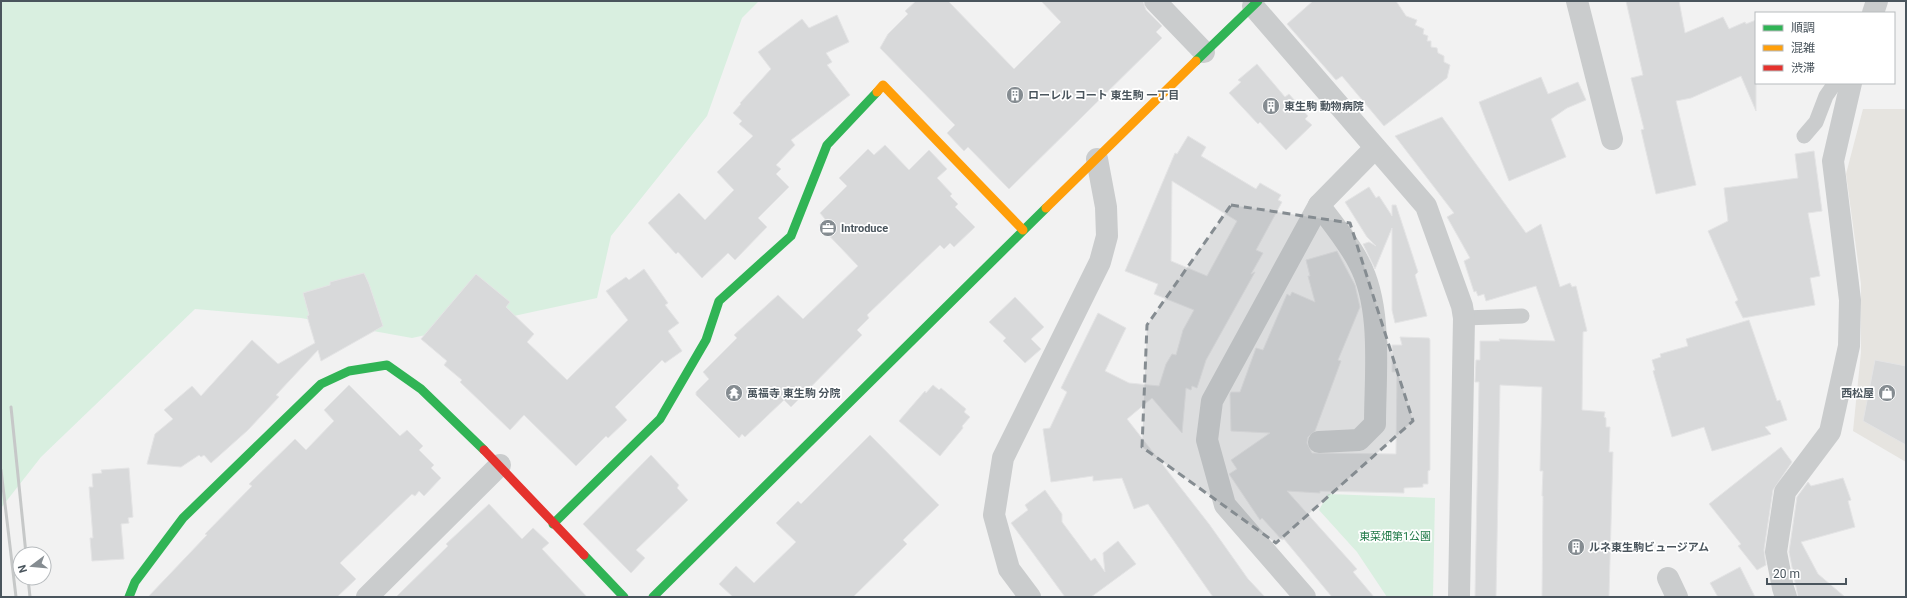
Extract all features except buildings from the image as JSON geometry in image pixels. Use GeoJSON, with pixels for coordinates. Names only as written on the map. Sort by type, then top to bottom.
{"type":"FeatureCollection","features":[{"type":"Feature","properties":{"kind":"street"},"geometry":{"type":"LineString","coordinates":[[1155,1],[1204,52]]}},
{"type":"Feature","properties":{"kind":"street"},"geometry":{"type":"LineString","coordinates":[[1578,1],[1612,139]]}},
{"type":"Feature","properties":{"kind":"street"},"geometry":{"type":"LineString","coordinates":[[1873,12],[1877,1]]}},
{"type":"Feature","properties":{"kind":"street"},"geometry":{"type":"LineString","coordinates":[[654,597],[1022,230],[1097,159],[1204,52],[1255,4],[1375,148],[1426,206],[1462,306],[1464,318],[1459,597]]}},
{"type":"Feature","properties":{"kind":"street"},"geometry":{"type":"LineString","coordinates":[[1786,597],[1776,552],[1785,492],[1830,432],[1849,346],[1850,300],[1833,161],[1851,84]]}},
{"type":"Feature","properties":{"kind":"street"},"geometry":{"type":"LineString","coordinates":[[553,524],[660,419],[706,340],[719,302],[791,236],[827,144],[883,85],[1022,230]]}},
{"type":"Feature","properties":{"kind":"street"},"geometry":{"type":"LineString","coordinates":[[1305,597],[1225,505],[1207,440],[1212,401],[1319,205],[1375,148]]}},
{"type":"Feature","properties":{"kind":"street"},"geometry":{"type":"LineString","coordinates":[[1030,597],[1009,569],[994,515],[1003,458],[1100,262],[1107,236],[1106,207],[1097,159]]}},
{"type":"Feature","properties":{"kind":"street"},"geometry":{"type":"LineString","coordinates":[[1319,205],[1360,264],[1370,291],[1375,318],[1375,424],[1359,440],[1319,442]]}},
{"type":"Feature","properties":{"kind":"street"},"geometry":{"type":"LineString","coordinates":[[129,597],[135,582],[183,518],[320,384],[350,370],[387,365],[421,389],[500,465],[553,524],[624,597]]}},
{"type":"Feature","properties":{"kind":"street"},"geometry":{"type":"LineString","coordinates":[[367,597],[500,465]]}},
{"type":"Feature","properties":{"kind":"lane"},"geometry":{"type":"LineString","coordinates":[[1804,136],[1816,122],[1826,96],[1833,84]]}},
{"type":"Feature","properties":{"kind":"lane"},"geometry":{"type":"LineString","coordinates":[[1464,318],[1522,316]]}},
{"type":"Feature","properties":{"kind":"highlighted area"},"geometry":{"type":"Polygon","coordinates":[[[1231,205],[1350,223],[1413,421],[1276,543],[1142,447],[1147,325],[1231,205]]]}},
{"type":"Feature","properties":{"kind":"shaded area"},"geometry":{"type":"Polygon","coordinates":[[[1863,109],[1906,109],[1906,462],[1853,431],[1861,352],[1861,284],[1846,174],[1863,109]]]}},
{"type":"Feature","properties":{"kind":"green space"},"geometry":{"type":"Polygon","coordinates":[[[1,1],[759,1],[742,18],[707,116],[611,236],[597,298],[412,338],[301,318],[195,309],[41,457],[1,508],[1,1]]]}},
{"type":"Feature","properties":{"kind":"green space","name":"東菜畑第1公園"},"geometry":{"type":"Polygon","coordinates":[[[1328,494],[1435,498],[1433,597],[1387,597],[1357,552],[1319,510],[1328,494]]]}},
{"type":"Feature","properties":{"kind":"railway"},"geometry":{"type":"LineString","coordinates":[[11,407],[25,546]]}},
{"type":"Feature","properties":{"kind":"railway"},"geometry":{"type":"LineString","coordinates":[[1,470],[16,597]]}},
{"type":"Feature","properties":{"kind":"railway"},"geometry":{"type":"LineString","coordinates":[[29,586],[30,597]]}},
{"type":"Feature","properties":{"kind":"traffic: fast"},"geometry":{"type":"LineString","coordinates":[[1196,61],[1258,1]]}},
{"type":"Feature","properties":{"kind":"traffic: fast"},"geometry":{"type":"LineString","coordinates":[[553,524],[660,419],[706,340],[719,301],[791,236],[827,145],[877,92]]}},
{"type":"Feature","properties":{"kind":"traffic: fast"},"geometry":{"type":"LineString","coordinates":[[653,597],[1046,208]]}},
{"type":"Feature","properties":{"kind":"traffic: fast"},"geometry":{"type":"LineString","coordinates":[[129,597],[135,582],[183,518],[321,384],[349,371],[387,365],[421,389],[484,450]]}},
{"type":"Feature","properties":{"kind":"traffic: fast"},"geometry":{"type":"LineString","coordinates":[[584,555],[624,597]]}},
{"type":"Feature","properties":{"kind":"traffic: slow"},"geometry":{"type":"LineString","coordinates":[[1046,208],[1196,61]]}},
{"type":"Feature","properties":{"kind":"traffic: slow"},"geometry":{"type":"LineString","coordinates":[[877,92],[883,85],[1023,230]]}},
{"type":"Feature","properties":{"kind":"traffic: jam"},"geometry":{"type":"LineString","coordinates":[[484,450],[584,555]]}},
{"type":"Feature","properties":{"kind":"place","name":"ローレル コート 東生駒 一丁目"},"geometry":{"type":"Point","coordinates":[1015,95]}},
{"type":"Feature","properties":{"kind":"place","name":"東生駒 動物病院"},"geometry":{"type":"Point","coordinates":[1271,106]}},
{"type":"Feature","properties":{"kind":"place","name":"Introduce"},"geometry":{"type":"Point","coordinates":[828,228]}},
{"type":"Feature","properties":{"kind":"place","name":"萬福寺 東生駒 分院"},"geometry":{"type":"Point","coordinates":[734,393]}},
{"type":"Feature","properties":{"kind":"place","name":"西松屋"},"geometry":{"type":"Point","coordinates":[1887,393]}},
{"type":"Feature","properties":{"kind":"place","name":"ルネ東生駒ビュージアム"},"geometry":{"type":"Point","coordinates":[1576,547]}}]}
